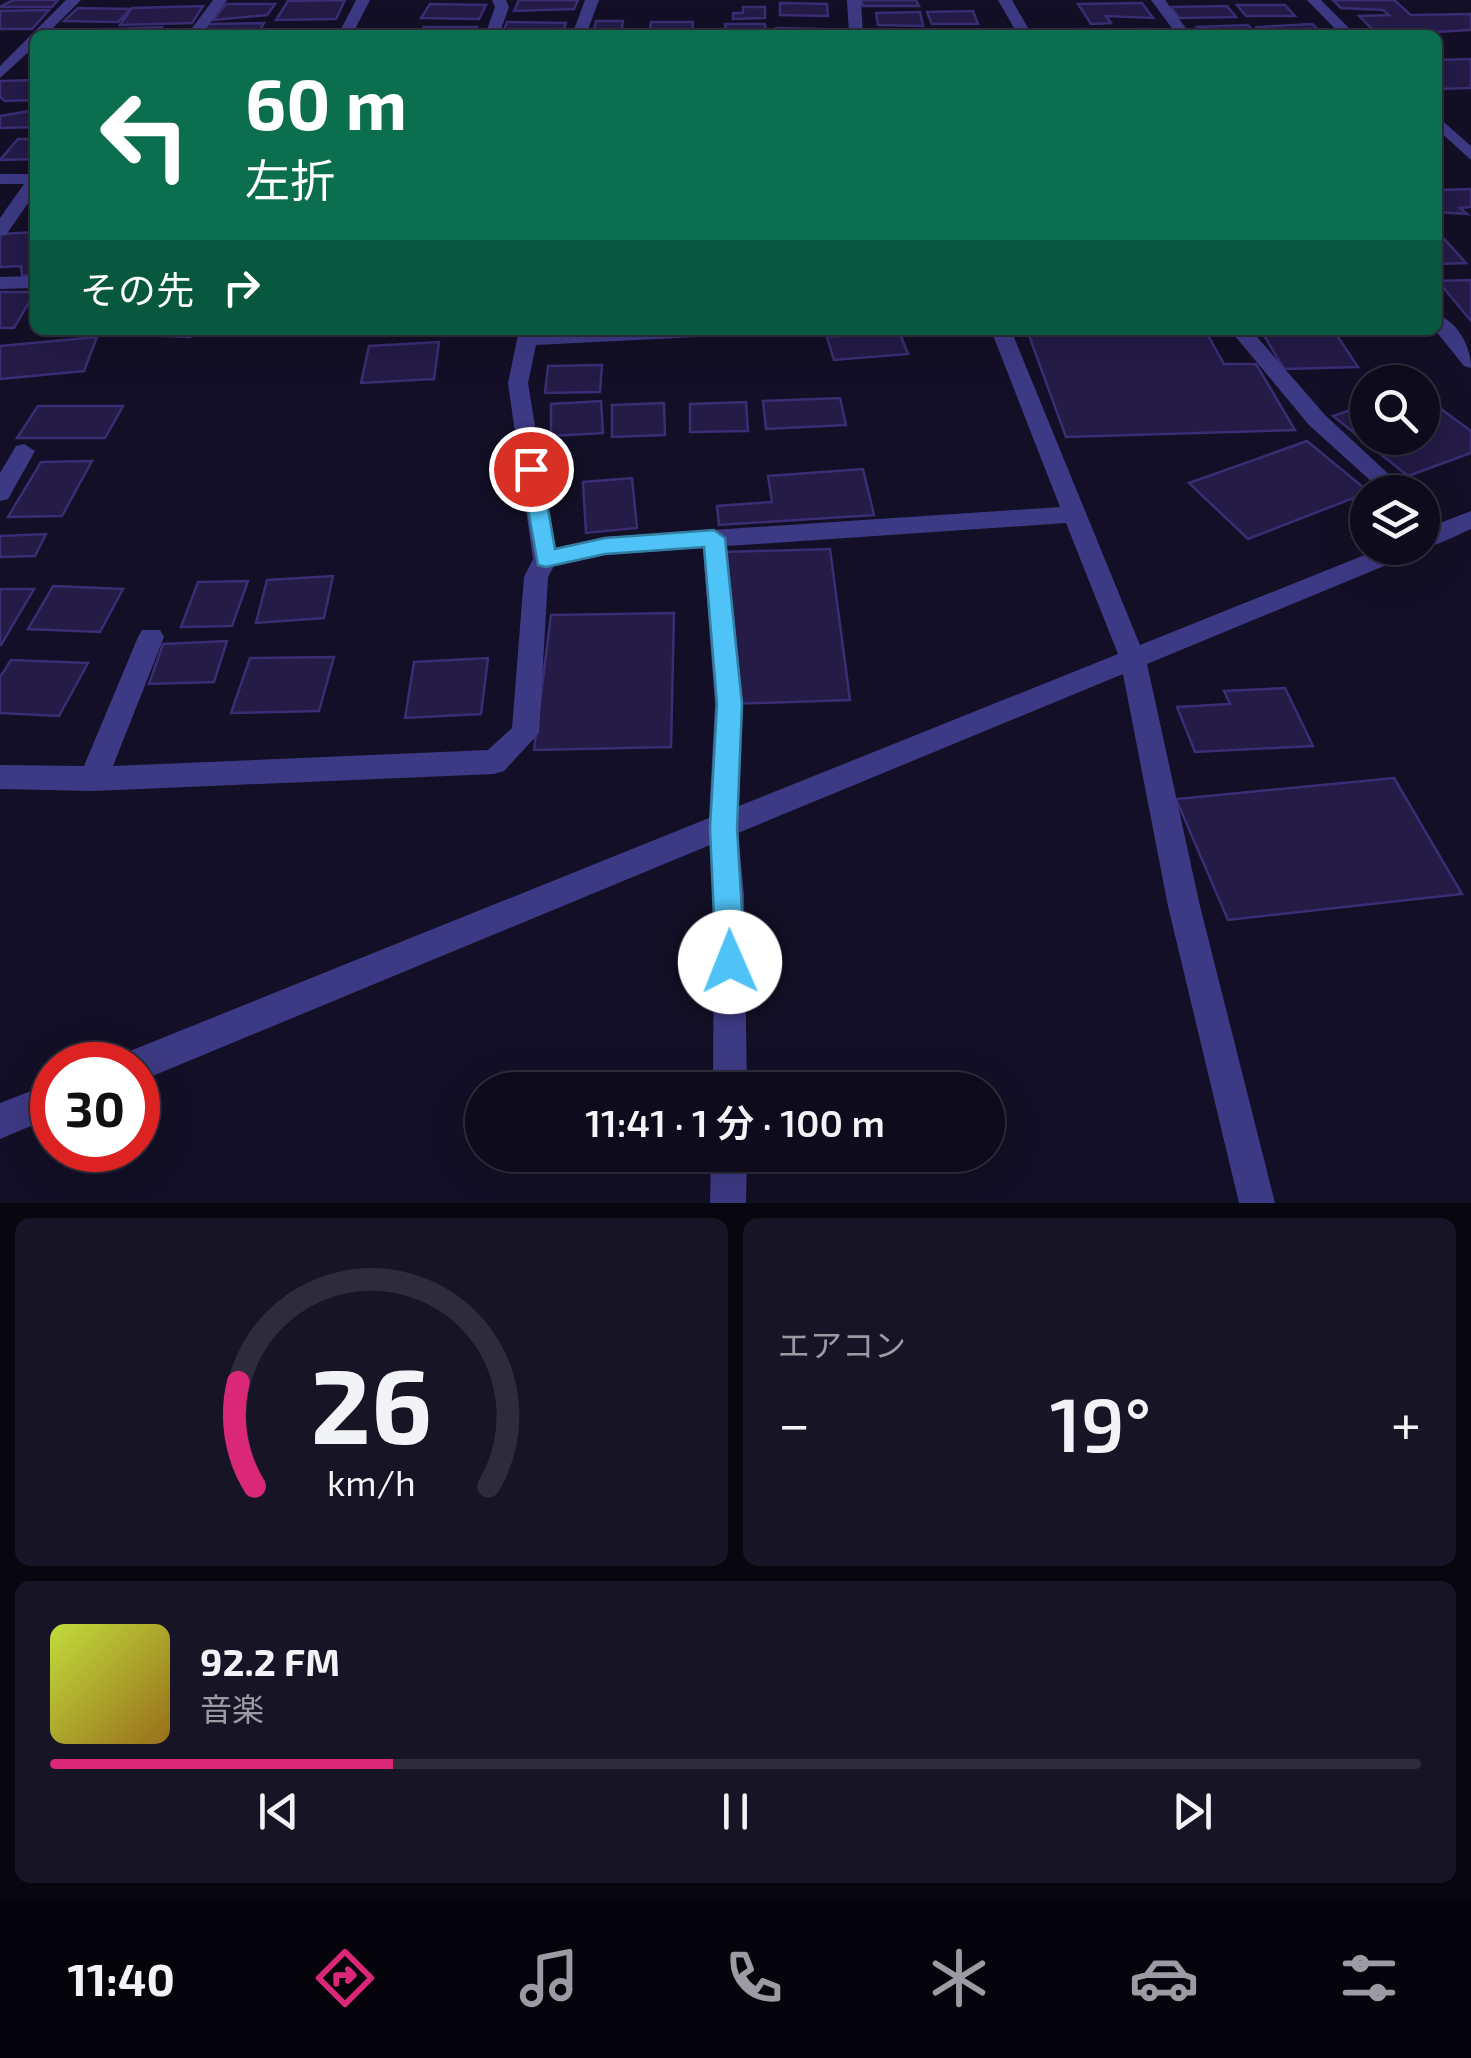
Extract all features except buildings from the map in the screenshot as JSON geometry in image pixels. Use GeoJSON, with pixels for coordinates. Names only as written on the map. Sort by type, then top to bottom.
{"type":"FeatureCollection","features":[{"type":"Feature","properties":{"kind":"street"},"geometry":{"type":"LineString","coordinates":[[44,30],[74,0]]}},
{"type":"Feature","properties":{"kind":"street"},"geometry":{"type":"LineString","coordinates":[[198,30],[220,0]]}},
{"type":"Feature","properties":{"kind":"street"},"geometry":{"type":"LineString","coordinates":[[348,30],[363,0]]}},
{"type":"Feature","properties":{"kind":"street"},"geometry":{"type":"LineString","coordinates":[[494,30],[502,7],[500,0]]}},
{"type":"Feature","properties":{"kind":"street"},"geometry":{"type":"LineString","coordinates":[[581,30],[592,0]]}},
{"type":"Feature","properties":{"kind":"street"},"geometry":{"type":"LineString","coordinates":[[854,0],[856,30]]}},
{"type":"Feature","properties":{"kind":"street"},"geometry":{"type":"LineString","coordinates":[[1005,0],[1022,30]]}},
{"type":"Feature","properties":{"kind":"street"},"geometry":{"type":"LineString","coordinates":[[1158,0],[1180,30]]}},
{"type":"Feature","properties":{"kind":"street"},"geometry":{"type":"LineString","coordinates":[[1314,0],[1345,30]]}},
{"type":"Feature","properties":{"kind":"street"},"geometry":{"type":"LineString","coordinates":[[0,74],[30,44]]}},
{"type":"Feature","properties":{"kind":"street"},"geometry":{"type":"LineString","coordinates":[[1442,130],[1471,133]]}},
{"type":"Feature","properties":{"kind":"street"},"geometry":{"type":"LineString","coordinates":[[1442,130],[1471,154]]}},
{"type":"Feature","properties":{"kind":"street"},"geometry":{"type":"LineString","coordinates":[[0,180],[30,180]]}},
{"type":"Feature","properties":{"kind":"street"},"geometry":{"type":"LineString","coordinates":[[0,232],[30,187]]}},
{"type":"Feature","properties":{"kind":"street"},"geometry":{"type":"LineString","coordinates":[[0,282],[30,282]]}},
{"type":"Feature","properties":{"kind":"street"},"geometry":{"type":"LineString","coordinates":[[1442,326],[1471,362]]}},
{"type":"Feature","properties":{"kind":"street"},"geometry":{"type":"LineString","coordinates":[[0,776],[93,779],[494,762],[524,733],[536,578],[546,559],[518,383],[528,335]]}},
{"type":"Feature","properties":{"kind":"street"},"geometry":{"type":"LineString","coordinates":[[1002,335],[1134,660],[1184,906],[1257,1203]]}},
{"type":"Feature","properties":{"kind":"street"},"geometry":{"type":"LineString","coordinates":[[1244,335],[1316,420],[1378,475]]}},
{"type":"Feature","properties":{"kind":"street"},"geometry":{"type":"LineString","coordinates":[[0,492],[24,451]]}},
{"type":"Feature","properties":{"kind":"street"},"geometry":{"type":"LineString","coordinates":[[546,559],[605,546],[1075,514]]}},
{"type":"Feature","properties":{"kind":"street"},"geometry":{"type":"LineString","coordinates":[[1440,533],[1471,519]]}},
{"type":"Feature","properties":{"kind":"street"},"geometry":{"type":"LineString","coordinates":[[714,538],[729,704],[723,828],[730,895],[730,1072]]}},
{"type":"Feature","properties":{"kind":"street"},"geometry":{"type":"LineString","coordinates":[[160,1056],[1364,565]]}},
{"type":"Feature","properties":{"kind":"street"},"geometry":{"type":"LineString","coordinates":[[93,779],[151,637]]}},
{"type":"Feature","properties":{"kind":"street"},"geometry":{"type":"LineString","coordinates":[[0,1121],[30,1109]]}},
{"type":"Feature","properties":{"kind":"street"},"geometry":{"type":"LineString","coordinates":[[728,1203],[729,1172]]}},
{"type":"Feature","properties":{"kind":"route"},"geometry":{"type":"LineString","coordinates":[[531,469],[546,559],[605,546],[714,538],[729,704],[723,828],[730,895],[730,962]]}}]}
